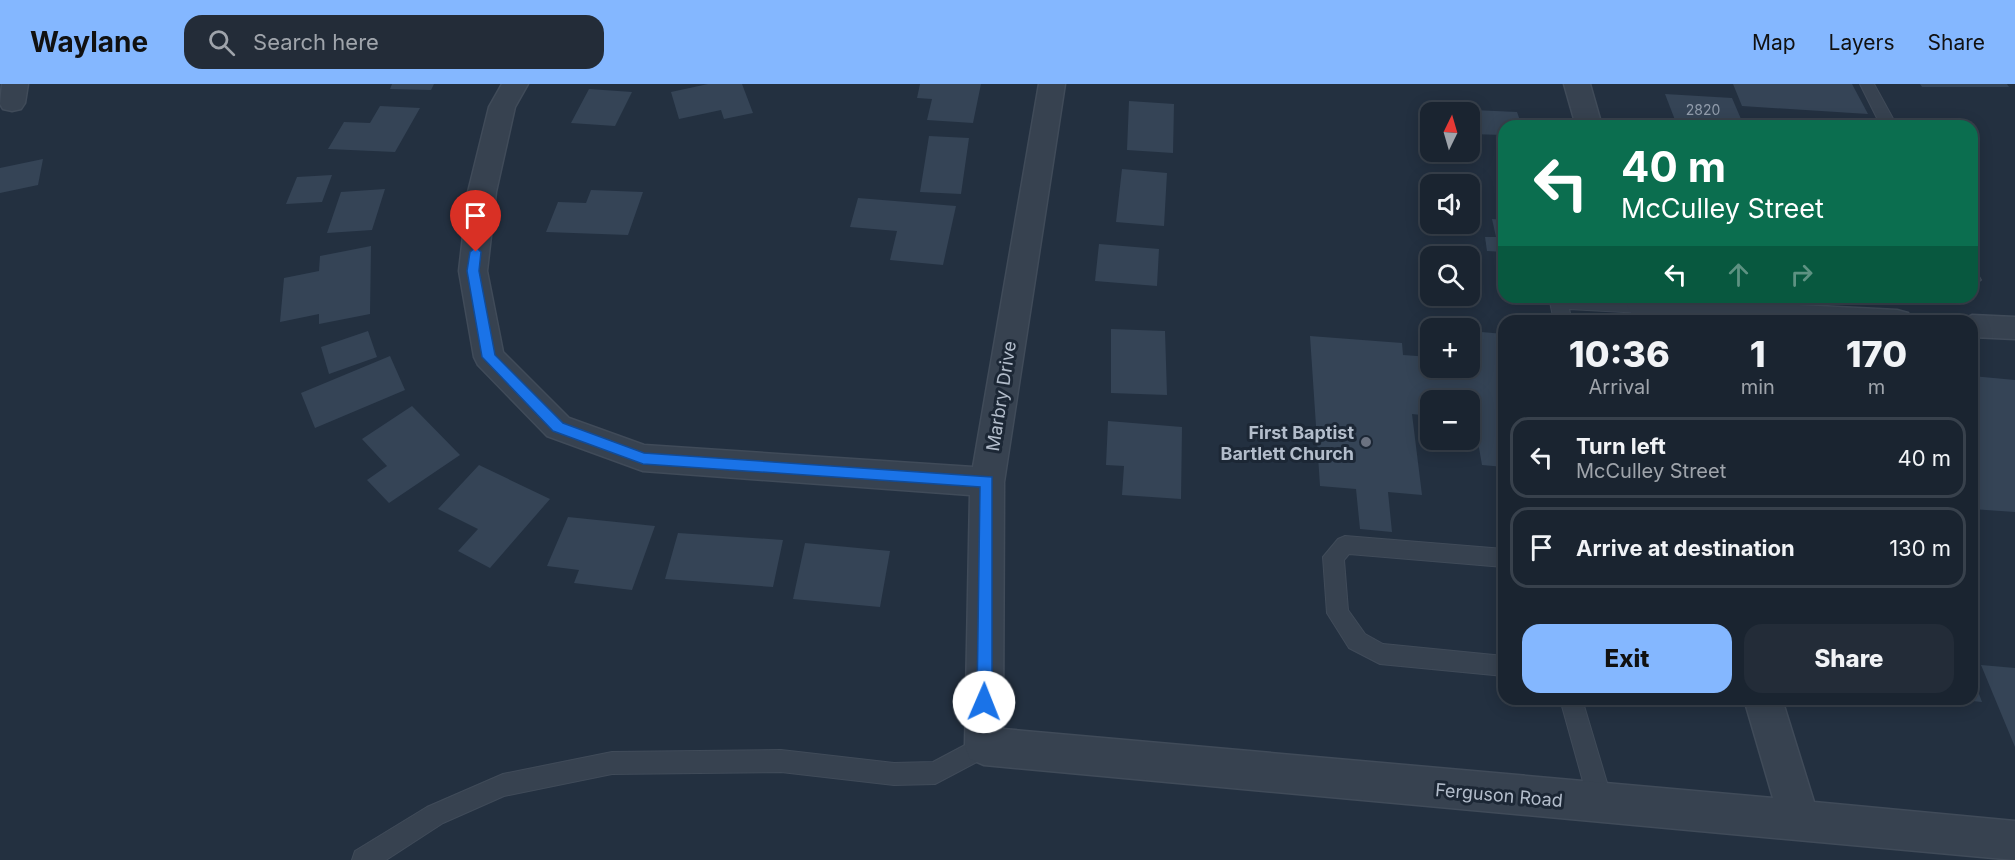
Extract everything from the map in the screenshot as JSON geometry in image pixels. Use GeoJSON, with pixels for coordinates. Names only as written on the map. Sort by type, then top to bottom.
{"type":"FeatureCollection","features":[{"type":"Feature","properties":{"kind":"street"},"geometry":{"type":"LineString","coordinates":[[515,84],[502,107],[482,192],[473,271],[489,357],[558,427],[643,459],[987,482]]}},
{"type":"Feature","properties":{"kind":"street","name":"Marbry Drive"},"geometry":{"type":"LineString","coordinates":[[984,746],[987,482],[1052,84]]}},
{"type":"Feature","properties":{"kind":"street"},"geometry":{"type":"LineString","coordinates":[[1577,84],[1587,120]]}},
{"type":"Feature","properties":{"kind":"street"},"geometry":{"type":"LineString","coordinates":[[1643,308],[1780,315]]}},
{"type":"Feature","properties":{"kind":"street"},"geometry":{"type":"LineString","coordinates":[[1978,326],[2015,328]]}},
{"type":"Feature","properties":{"kind":"street"},"geometry":{"type":"LineString","coordinates":[[1764,705],[1799,819]]}},
{"type":"Feature","properties":{"kind":"street","name":"Ferguson Road"},"geometry":{"type":"LineString","coordinates":[[984,746],[1352,783],[1799,819],[2015,841]]}},
{"type":"Feature","properties":{"kind":"lane"},"geometry":{"type":"LineString","coordinates":[[1867,84],[1886,120]]}},
{"type":"Feature","properties":{"kind":"lane"},"geometry":{"type":"LineString","coordinates":[[1573,303],[1643,308]]}},
{"type":"Feature","properties":{"kind":"lane"},"geometry":{"type":"LineString","coordinates":[[1498,558],[1345,545],[1334,557],[1338,613],[1357,641],[1380,654],[1498,665]]}},
{"type":"Feature","properties":{"kind":"lane"},"geometry":{"type":"LineString","coordinates":[[1573,705],[1602,803]]}},
{"type":"Feature","properties":{"kind":"lane"},"geometry":{"type":"LineString","coordinates":[[364,860],[435,815],[503,784],[612,763],[781,761],[894,774],[935,772],[984,746]]}},
{"type":"Feature","properties":{"kind":"building"},"geometry":{"type":"Polygon","coordinates":[[[392,84],[434,84],[431,90],[390,89],[392,84]]]}},
{"type":"Feature","properties":{"kind":"building"},"geometry":{"type":"Polygon","coordinates":[[[708,84],[742,84],[753,113],[724,119],[721,110],[679,119],[671,92],[708,84]]]}},
{"type":"Feature","properties":{"kind":"building"},"geometry":{"type":"Polygon","coordinates":[[[920,84],[981,84],[973,123],[927,120],[932,99],[917,98],[920,84]]]}},
{"type":"Feature","properties":{"kind":"building"},"geometry":{"type":"Polygon","coordinates":[[[1733,84],[1852,84],[1868,114],[1742,106],[1733,84]]]}},
{"type":"Feature","properties":{"kind":"building"},"geometry":{"type":"Polygon","coordinates":[[[1920,84],[2007,84],[2009,87],[1922,87],[1920,84]]]}},
{"type":"Feature","properties":{"kind":"building"},"geometry":{"type":"Polygon","coordinates":[[[589,89],[632,92],[615,126],[571,123],[589,89]]]}},
{"type":"Feature","properties":{"kind":"building"},"geometry":{"type":"Polygon","coordinates":[[[1665,94],[1732,98],[1741,120],[1675,120],[1665,94]]]}},
{"type":"Feature","properties":{"kind":"building"},"geometry":{"type":"Polygon","coordinates":[[[1129,101],[1174,104],[1173,153],[1127,150],[1129,101]]]}},
{"type":"Feature","properties":{"kind":"building"},"geometry":{"type":"Polygon","coordinates":[[[380,106],[420,108],[395,152],[328,149],[344,122],[370,123],[380,106]]]}},
{"type":"Feature","properties":{"kind":"building"},"geometry":{"type":"Polygon","coordinates":[[[1480,110],[1517,112],[1520,120],[1498,120],[1498,135],[1480,134],[1480,110]]]}},
{"type":"Feature","properties":{"kind":"building"},"geometry":{"type":"Polygon","coordinates":[[[929,136],[969,138],[961,194],[920,192],[929,136]]]}},
{"type":"Feature","properties":{"kind":"building"},"geometry":{"type":"Polygon","coordinates":[[[43,159],[38,185],[0,193],[0,168],[43,159]]]}},
{"type":"Feature","properties":{"kind":"building"},"geometry":{"type":"Polygon","coordinates":[[[1122,169],[1167,173],[1164,226],[1116,222],[1122,169]]]}},
{"type":"Feature","properties":{"kind":"building"},"geometry":{"type":"Polygon","coordinates":[[[332,175],[322,202],[286,204],[297,177],[332,175]]]}},
{"type":"Feature","properties":{"kind":"building"},"geometry":{"type":"Polygon","coordinates":[[[385,189],[372,230],[327,233],[341,192],[385,189]]]}},
{"type":"Feature","properties":{"kind":"building"},"geometry":{"type":"Polygon","coordinates":[[[591,190],[643,192],[628,235],[546,232],[558,202],[586,203],[591,190]]]}},
{"type":"Feature","properties":{"kind":"building"},"geometry":{"type":"Polygon","coordinates":[[[858,198],[956,206],[943,265],[890,260],[897,231],[850,227],[858,198]]]}},
{"type":"Feature","properties":{"kind":"building"},"geometry":{"type":"Polygon","coordinates":[[[1492,219],[1498,220],[1498,252],[1487,251],[1485,237],[1496,237],[1492,219]]]}},
{"type":"Feature","properties":{"kind":"building"},"geometry":{"type":"Polygon","coordinates":[[[1099,244],[1159,249],[1157,286],[1095,281],[1099,244]]]}},
{"type":"Feature","properties":{"kind":"building"},"geometry":{"type":"Polygon","coordinates":[[[371,246],[370,314],[319,324],[319,314],[280,322],[284,278],[319,271],[320,256],[371,246]]]}},
{"type":"Feature","properties":{"kind":"building"},"geometry":{"type":"Polygon","coordinates":[[[1111,329],[1165,331],[1167,395],[1111,393],[1111,329]]]}},
{"type":"Feature","properties":{"kind":"building"},"geometry":{"type":"Polygon","coordinates":[[[368,331],[377,357],[329,374],[321,347],[368,331]]]}},
{"type":"Feature","properties":{"kind":"building","name":"First Baptist Bartlett Church"},"geometry":{"type":"Polygon","coordinates":[[[1480,332],[1498,333],[1498,466],[1482,465],[1479,450],[1480,390],[1420,390],[1420,415],[1412,414],[1422,495],[1388,492],[1392,532],[1360,529],[1356,489],[1320,486],[1310,336],[1402,343],[1403,355],[1420,356],[1420,378],[1480,378],[1480,332]]]}},
{"type":"Feature","properties":{"kind":"building"},"geometry":{"type":"Polygon","coordinates":[[[390,356],[405,390],[315,428],[301,393],[390,356]]]}},
{"type":"Feature","properties":{"kind":"building"},"geometry":{"type":"Polygon","coordinates":[[[1978,377],[2015,380],[2015,512],[1978,509],[1978,377]]]}},
{"type":"Feature","properties":{"kind":"building"},"geometry":{"type":"Polygon","coordinates":[[[412,406],[460,455],[389,503],[367,480],[387,466],[362,439],[412,406]]]}},
{"type":"Feature","properties":{"kind":"building"},"geometry":{"type":"Polygon","coordinates":[[[1108,421],[1182,427],[1181,499],[1122,495],[1124,466],[1106,465],[1108,421]]]}},
{"type":"Feature","properties":{"kind":"building"},"geometry":{"type":"Polygon","coordinates":[[[479,465],[550,499],[490,568],[458,551],[478,529],[438,509],[479,465]]]}},
{"type":"Feature","properties":{"kind":"building"},"geometry":{"type":"Polygon","coordinates":[[[568,517],[655,526],[632,590],[574,583],[579,570],[547,566],[568,517]]]}},
{"type":"Feature","properties":{"kind":"building"},"geometry":{"type":"Polygon","coordinates":[[[678,533],[783,540],[773,587],[665,579],[678,533]]]}},
{"type":"Feature","properties":{"kind":"building"},"geometry":{"type":"Polygon","coordinates":[[[805,543],[890,551],[880,607],[793,599],[805,543]]]}},
{"type":"Feature","properties":{"kind":"building"},"geometry":{"type":"Polygon","coordinates":[[[1981,665],[2015,668],[2015,747],[1981,665]]]}},
{"type":"Feature","properties":{"kind":"place","name":"First Baptist Bartlett Church"},"geometry":{"type":"Point","coordinates":[1366,442]}},
{"type":"Feature","properties":{"kind":"route"},"geometry":{"type":"LineString","coordinates":[[476,252],[473,271],[489,357],[558,427],[643,459],[987,482],[984,702]]}}]}
